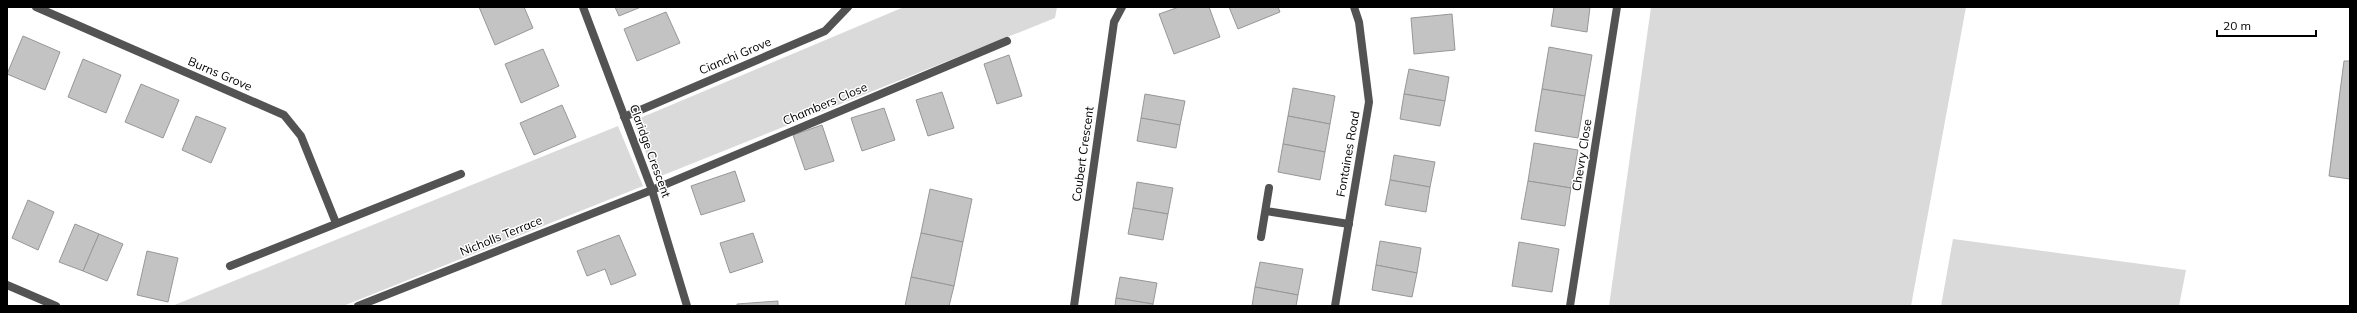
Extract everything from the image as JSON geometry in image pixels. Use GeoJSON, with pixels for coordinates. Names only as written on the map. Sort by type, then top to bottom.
{"type":"FeatureCollection","features":[{"type":"Feature","properties":{"kind":"street","name":"Burns Grove"},"geometry":{"type":"LineString","coordinates":[[36,7],[284,115],[301,136],[336,223]]}},
{"type":"Feature","properties":{"kind":"street","name":"Claridge Crescent"},"geometry":{"type":"LineString","coordinates":[[583,7],[652,190],[687,306]]}},
{"type":"Feature","properties":{"kind":"street","name":"Cianchi Grove"},"geometry":{"type":"LineString","coordinates":[[624,117],[825,31],[848,7]]}},
{"type":"Feature","properties":{"kind":"street","name":"Coubert Crescent"},"geometry":{"type":"LineString","coordinates":[[1074,306],[1114,22],[1122,7]]}},
{"type":"Feature","properties":{"kind":"street","name":"Fontaines Road"},"geometry":{"type":"LineString","coordinates":[[1335,306],[1369,102],[1359,22],[1354,7]]}},
{"type":"Feature","properties":{"kind":"street","name":"Chevry Close"},"geometry":{"type":"LineString","coordinates":[[1570,306],[1617,7]]}},
{"type":"Feature","properties":{"kind":"street","name":"Chambers Close"},"geometry":{"type":"LineString","coordinates":[[652,190],[1006,41]]}},
{"type":"Feature","properties":{"kind":"street"},"geometry":{"type":"LineString","coordinates":[[230,266],[461,174]]}},
{"type":"Feature","properties":{"kind":"street"},"geometry":{"type":"LineString","coordinates":[[1261,237],[1269,188]]}},
{"type":"Feature","properties":{"kind":"street","name":"Nicholls Terrace"},"geometry":{"type":"LineString","coordinates":[[358,306],[652,190]]}},
{"type":"Feature","properties":{"kind":"street"},"geometry":{"type":"LineString","coordinates":[[1266,211],[1349,224]]}},
{"type":"Feature","properties":{"kind":"street"},"geometry":{"type":"LineString","coordinates":[[7,284],[56,306]]}},
{"type":"Feature","properties":{"kind":"shaded area"},"geometry":{"type":"Polygon","coordinates":[[[904,7],[1057,7],[1055,18],[656,178],[633,121],[904,7]]]}},
{"type":"Feature","properties":{"kind":"shaded area"},"geometry":{"type":"Polygon","coordinates":[[[1651,7],[1966,7],[1911,306],[1609,306],[1651,7]]]}},
{"type":"Feature","properties":{"kind":"shaded area"},"geometry":{"type":"Polygon","coordinates":[[[618,126],[643,186],[343,306],[172,306],[618,126]]]}},
{"type":"Feature","properties":{"kind":"shaded area"},"geometry":{"type":"Polygon","coordinates":[[[1953,239],[2186,270],[2179,306],[1941,306],[1953,239]]]}},
{"type":"Feature","properties":{"kind":"building"},"geometry":{"type":"Polygon","coordinates":[[[479,7],[524,7],[533,28],[495,45],[479,7]]]}},
{"type":"Feature","properties":{"kind":"building"},"geometry":{"type":"Polygon","coordinates":[[[615,7],[641,7],[619,16],[615,7]]]}},
{"type":"Feature","properties":{"kind":"building"},"geometry":{"type":"Polygon","coordinates":[[[1179,7],[1209,7],[1220,37],[1174,54],[1159,14],[1179,7]]]}},
{"type":"Feature","properties":{"kind":"building"},"geometry":{"type":"Polygon","coordinates":[[[1229,7],[1278,7],[1280,12],[1238,29],[1229,7]]]}},
{"type":"Feature","properties":{"kind":"building"},"geometry":{"type":"Polygon","coordinates":[[[1554,7],[1590,7],[1587,32],[1551,26],[1554,7]]]}},
{"type":"Feature","properties":{"kind":"building"},"geometry":{"type":"Polygon","coordinates":[[[666,12],[680,43],[637,61],[624,29],[666,12]]]}},
{"type":"Feature","properties":{"kind":"building"},"geometry":{"type":"Polygon","coordinates":[[[1452,14],[1455,50],[1414,54],[1411,18],[1452,14]]]}},
{"type":"Feature","properties":{"kind":"building"},"geometry":{"type":"Polygon","coordinates":[[[23,36],[60,52],[45,90],[7,74],[23,36]]]}},
{"type":"Feature","properties":{"kind":"building"},"geometry":{"type":"Polygon","coordinates":[[[1549,47],[1592,55],[1585,96],[1542,89],[1549,47]]]}},
{"type":"Feature","properties":{"kind":"building"},"geometry":{"type":"Polygon","coordinates":[[[543,49],[559,86],[521,103],[505,64],[543,49]]]}},
{"type":"Feature","properties":{"kind":"building"},"geometry":{"type":"Polygon","coordinates":[[[1009,55],[1022,96],[997,104],[984,64],[1009,55]]]}},
{"type":"Feature","properties":{"kind":"building"},"geometry":{"type":"Polygon","coordinates":[[[83,59],[121,75],[106,113],[68,97],[83,59]]]}},
{"type":"Feature","properties":{"kind":"building"},"geometry":{"type":"Polygon","coordinates":[[[2344,61],[2350,61],[2350,179],[2329,176],[2344,61]]]}},
{"type":"Feature","properties":{"kind":"building"},"geometry":{"type":"Polygon","coordinates":[[[1409,69],[1449,77],[1445,101],[1404,94],[1409,69]]]}},
{"type":"Feature","properties":{"kind":"building"},"geometry":{"type":"Polygon","coordinates":[[[141,84],[179,100],[163,138],[125,122],[141,84]]]}},
{"type":"Feature","properties":{"kind":"building"},"geometry":{"type":"Polygon","coordinates":[[[1293,88],[1335,96],[1330,124],[1288,116],[1293,88]]]}},
{"type":"Feature","properties":{"kind":"building"},"geometry":{"type":"Polygon","coordinates":[[[1542,89],[1585,96],[1578,138],[1535,131],[1542,89]]]}},
{"type":"Feature","properties":{"kind":"building"},"geometry":{"type":"Polygon","coordinates":[[[942,92],[954,128],[928,136],[916,100],[942,92]]]}},
{"type":"Feature","properties":{"kind":"building"},"geometry":{"type":"Polygon","coordinates":[[[1145,94],[1185,101],[1180,125],[1141,118],[1145,94]]]}},
{"type":"Feature","properties":{"kind":"building"},"geometry":{"type":"Polygon","coordinates":[[[1404,94],[1445,101],[1440,126],[1400,119],[1404,94]]]}},
{"type":"Feature","properties":{"kind":"building"},"geometry":{"type":"Polygon","coordinates":[[[562,105],[576,137],[534,155],[520,123],[562,105]]]}},
{"type":"Feature","properties":{"kind":"building"},"geometry":{"type":"Polygon","coordinates":[[[884,108],[895,140],[862,151],[851,118],[884,108]]]}},
{"type":"Feature","properties":{"kind":"building"},"geometry":{"type":"Polygon","coordinates":[[[196,116],[226,128],[211,163],[182,150],[196,116]]]}},
{"type":"Feature","properties":{"kind":"building"},"geometry":{"type":"Polygon","coordinates":[[[1288,116],[1330,124],[1325,152],[1283,144],[1288,116]]]}},
{"type":"Feature","properties":{"kind":"building"},"geometry":{"type":"Polygon","coordinates":[[[1141,118],[1180,125],[1176,148],[1137,141],[1141,118]]]}},
{"type":"Feature","properties":{"kind":"building"},"geometry":{"type":"Polygon","coordinates":[[[822,125],[834,161],[805,170],[793,135],[822,125]]]}},
{"type":"Feature","properties":{"kind":"building"},"geometry":{"type":"Polygon","coordinates":[[[1534,143],[1578,150],[1571,188],[1528,181],[1534,143]]]}},
{"type":"Feature","properties":{"kind":"building"},"geometry":{"type":"Polygon","coordinates":[[[1283,144],[1325,152],[1320,180],[1278,172],[1283,144]]]}},
{"type":"Feature","properties":{"kind":"building"},"geometry":{"type":"Polygon","coordinates":[[[1394,155],[1435,162],[1430,187],[1390,180],[1394,155]]]}},
{"type":"Feature","properties":{"kind":"building"},"geometry":{"type":"Polygon","coordinates":[[[735,171],[745,201],[701,215],[691,186],[735,171]]]}},
{"type":"Feature","properties":{"kind":"building"},"geometry":{"type":"Polygon","coordinates":[[[1390,180],[1430,187],[1426,212],[1385,205],[1390,180]]]}},
{"type":"Feature","properties":{"kind":"building"},"geometry":{"type":"Polygon","coordinates":[[[1528,181],[1571,188],[1565,226],[1521,219],[1528,181]]]}},
{"type":"Feature","properties":{"kind":"building"},"geometry":{"type":"Polygon","coordinates":[[[1137,182],[1173,188],[1168,214],[1133,208],[1137,182]]]}},
{"type":"Feature","properties":{"kind":"building"},"geometry":{"type":"Polygon","coordinates":[[[930,189],[972,199],[963,242],[921,233],[930,189]]]}},
{"type":"Feature","properties":{"kind":"building"},"geometry":{"type":"Polygon","coordinates":[[[28,200],[54,212],[38,250],[12,238],[28,200]]]}},
{"type":"Feature","properties":{"kind":"building"},"geometry":{"type":"Polygon","coordinates":[[[1133,208],[1168,214],[1163,240],[1128,234],[1133,208]]]}},
{"type":"Feature","properties":{"kind":"building"},"geometry":{"type":"Polygon","coordinates":[[[75,224],[99,234],[83,271],[59,262],[75,224]]]}},
{"type":"Feature","properties":{"kind":"building"},"geometry":{"type":"Polygon","coordinates":[[[753,233],[763,262],[730,273],[720,243],[753,233]]]}},
{"type":"Feature","properties":{"kind":"building"},"geometry":{"type":"Polygon","coordinates":[[[921,233],[963,242],[954,286],[911,277],[921,233]]]}},
{"type":"Feature","properties":{"kind":"building"},"geometry":{"type":"Polygon","coordinates":[[[99,234],[123,244],[107,281],[83,271],[99,234]]]}},
{"type":"Feature","properties":{"kind":"building"},"geometry":{"type":"Polygon","coordinates":[[[619,235],[636,275],[611,285],[605,269],[587,276],[577,251],[619,235]]]}},
{"type":"Feature","properties":{"kind":"building"},"geometry":{"type":"Polygon","coordinates":[[[1380,241],[1421,248],[1417,273],[1376,265],[1380,241]]]}},
{"type":"Feature","properties":{"kind":"building"},"geometry":{"type":"Polygon","coordinates":[[[1519,242],[1559,249],[1552,292],[1512,286],[1519,242]]]}},
{"type":"Feature","properties":{"kind":"building"},"geometry":{"type":"Polygon","coordinates":[[[147,251],[178,258],[168,302],[137,295],[147,251]]]}},
{"type":"Feature","properties":{"kind":"building"},"geometry":{"type":"Polygon","coordinates":[[[1260,262],[1303,269],[1298,295],[1255,287],[1260,262]]]}},
{"type":"Feature","properties":{"kind":"building"},"geometry":{"type":"Polygon","coordinates":[[[1376,265],[1417,273],[1412,297],[1372,290],[1376,265]]]}},
{"type":"Feature","properties":{"kind":"building"},"geometry":{"type":"Polygon","coordinates":[[[911,277],[954,286],[949,306],[905,306],[911,277]]]}},
{"type":"Feature","properties":{"kind":"building"},"geometry":{"type":"Polygon","coordinates":[[[1120,277],[1157,283],[1153,304],[1116,298],[1120,277]]]}},
{"type":"Feature","properties":{"kind":"building"},"geometry":{"type":"Polygon","coordinates":[[[1255,287],[1298,295],[1296,306],[1252,306],[1255,287]]]}},
{"type":"Feature","properties":{"kind":"building"},"geometry":{"type":"Polygon","coordinates":[[[1116,298],[1153,304],[1153,306],[1115,306],[1116,298]]]}},
{"type":"Feature","properties":{"kind":"building"},"geometry":{"type":"Polygon","coordinates":[[[778,301],[778,306],[737,306],[737,304],[778,301]]]}}]}
